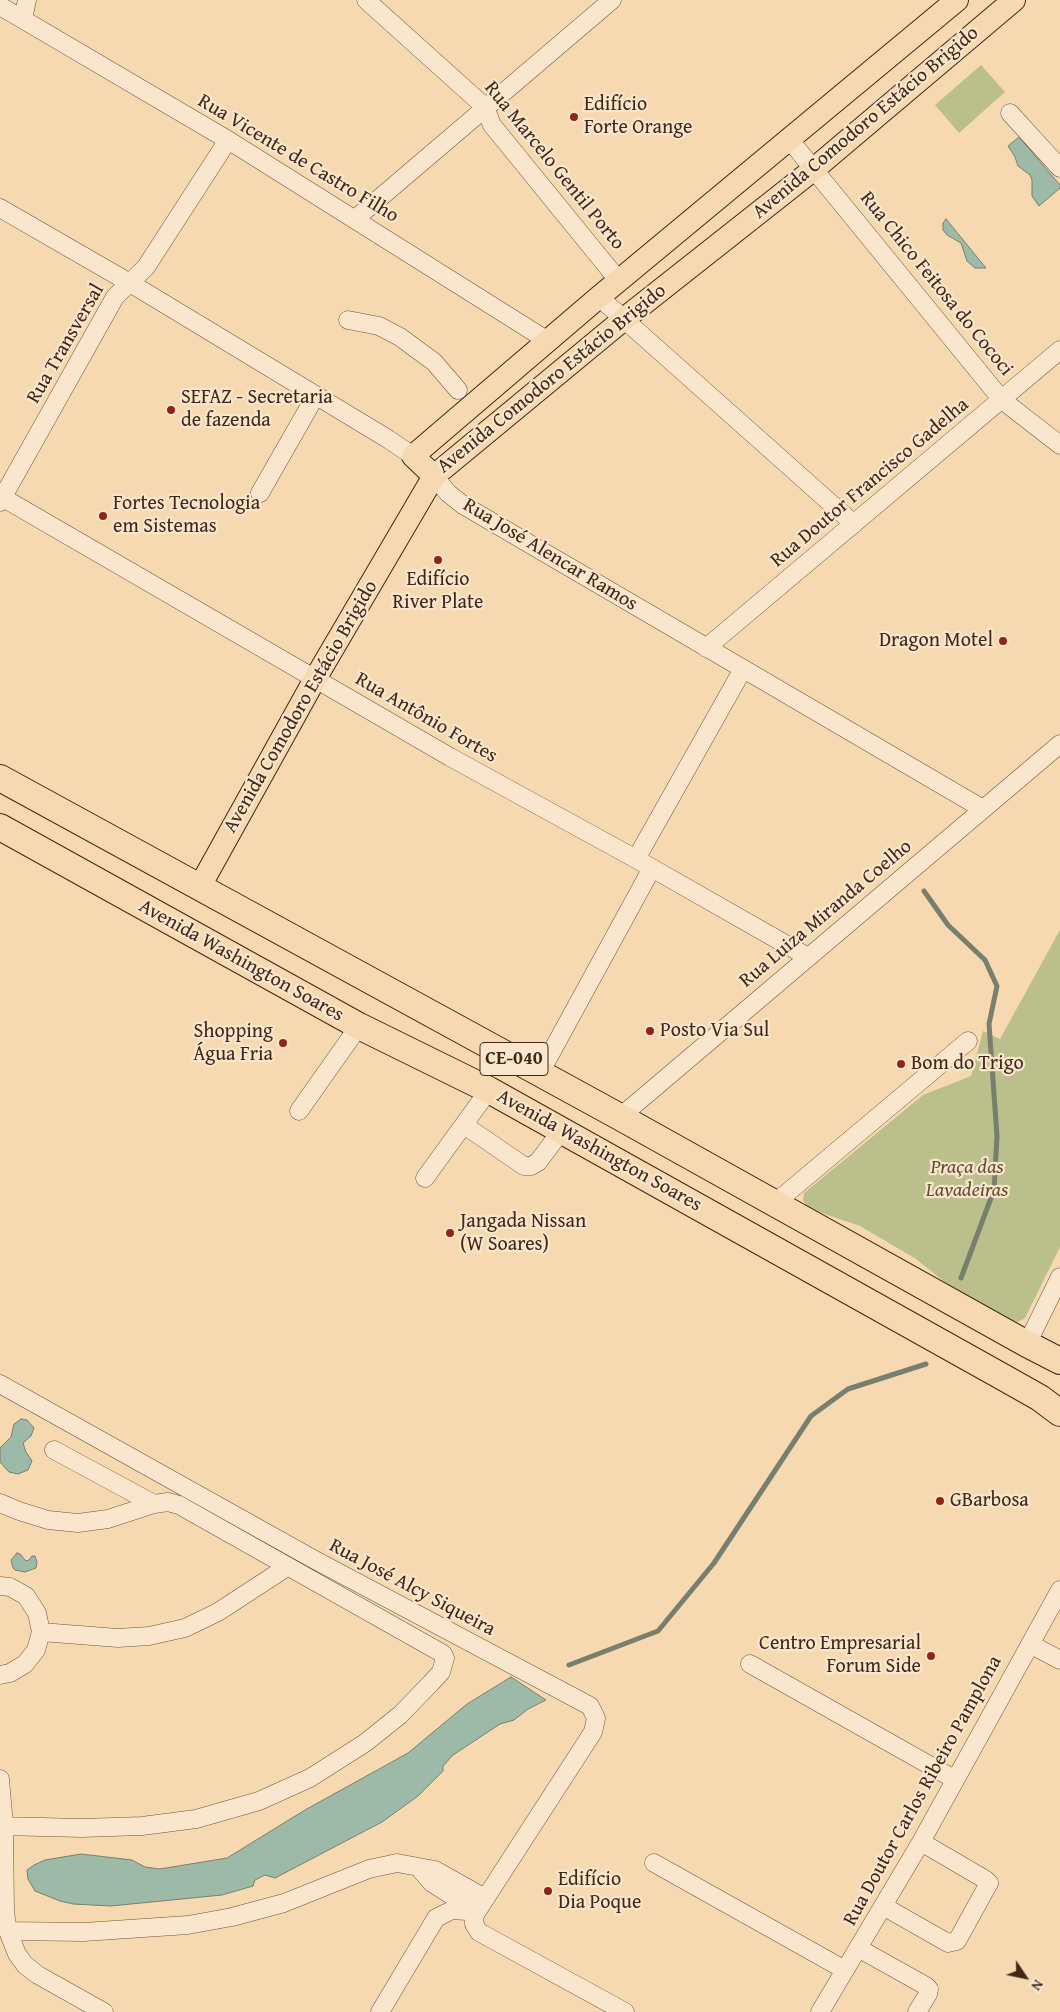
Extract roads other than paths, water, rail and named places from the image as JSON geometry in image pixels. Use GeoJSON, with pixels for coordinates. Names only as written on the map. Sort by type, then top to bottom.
{"type":"FeatureCollection","features":[{"type":"Feature","properties":{"kind":"highway","name":"Avenida Washington Soares"},"geometry":{"type":"LineString","coordinates":[[0,778],[540,1073],[1060,1361]]}},
{"type":"Feature","properties":{"kind":"highway","name":"Avenida Washington Soares"},"geometry":{"type":"LineString","coordinates":[[0,827],[359,1026],[489,1090],[562,1130],[1040,1398],[1060,1413]]}},
{"type":"Feature","properties":{"kind":"main road","name":"Avenida Comodoro Estácio Brigido"},"geometry":{"type":"LineString","coordinates":[[413,456],[463,398],[548,341],[957,0]]}},
{"type":"Feature","properties":{"kind":"main road","name":"Avenida Comodoro Estácio Brigido"},"geometry":{"type":"LineString","coordinates":[[199,888],[315,679],[434,476],[624,319],[814,169],[1014,0]]}},
{"type":"Feature","properties":{"kind":"main road","name":"Rua José Alencar Ramos"},"geometry":{"type":"LineString","coordinates":[[413,456],[434,476]]}},
{"type":"Feature","properties":{"kind":"street"},"geometry":{"type":"LineString","coordinates":[[22,19],[27,0]]}},
{"type":"Feature","properties":{"kind":"street","name":"Rua Marcelo Gentil Porto"},"geometry":{"type":"LineString","coordinates":[[366,0],[485,107],[492,125],[618,281]]}},
{"type":"Feature","properties":{"kind":"street"},"geometry":{"type":"LineString","coordinates":[[355,219],[612,0]]}},
{"type":"Feature","properties":{"kind":"street","name":"Rua Vicente de Castro Filho"},"geometry":{"type":"LineString","coordinates":[[0,6],[228,140],[548,341]]}},
{"type":"Feature","properties":{"kind":"street"},"geometry":{"type":"LineString","coordinates":[[1010,113],[1060,168]]}},
{"type":"Feature","properties":{"kind":"street","name":"Rua Chico Feitosa do Cococi"},"geometry":{"type":"LineString","coordinates":[[789,139],[1002,400],[1060,445]]}},
{"type":"Feature","properties":{"kind":"street","name":"Rua Transversal"},"geometry":{"type":"LineString","coordinates":[[1,498],[115,298],[146,267],[228,140]]}},
{"type":"Feature","properties":{"kind":"street","name":"Rua José Alencar Ramos"},"geometry":{"type":"LineString","coordinates":[[0,208],[130,283],[413,456]]}},
{"type":"Feature","properties":{"kind":"street"},"geometry":{"type":"LineString","coordinates":[[599,297],[854,524]]}},
{"type":"Feature","properties":{"kind":"street"},"geometry":{"type":"LineString","coordinates":[[348,320],[380,326],[400,337],[434,362],[463,398]]}},
{"type":"Feature","properties":{"kind":"street","name":"Rua Doutor Francisco Gadelha"},"geometry":{"type":"LineString","coordinates":[[706,648],[1060,350]]}},
{"type":"Feature","properties":{"kind":"street"},"geometry":{"type":"LineString","coordinates":[[260,494],[316,396]]}},
{"type":"Feature","properties":{"kind":"street","name":"Rua José Alencar Ramos"},"geometry":{"type":"LineString","coordinates":[[434,476],[448,493],[463,505],[983,809]]}},
{"type":"Feature","properties":{"kind":"street","name":"Rua Antônio Fortes"},"geometry":{"type":"LineString","coordinates":[[1,498],[467,766],[808,957]]}},
{"type":"Feature","properties":{"kind":"street"},"geometry":{"type":"LineString","coordinates":[[636,859],[744,669]]}},
{"type":"Feature","properties":{"kind":"street","name":"Rua Luiza Miranda Coelho"},"geometry":{"type":"LineString","coordinates":[[620,1117],[1060,744]]}},
{"type":"Feature","properties":{"kind":"street"},"geometry":{"type":"LineString","coordinates":[[540,1073],[652,868]]}},
{"type":"Feature","properties":{"kind":"street"},"geometry":{"type":"LineString","coordinates":[[299,1111],[359,1026]]}},
{"type":"Feature","properties":{"kind":"street"},"geometry":{"type":"LineString","coordinates":[[775,1203],[968,1041]]}},
{"type":"Feature","properties":{"kind":"street"},"geometry":{"type":"LineString","coordinates":[[425,1178],[489,1090]]}},
{"type":"Feature","properties":{"kind":"street"},"geometry":{"type":"LineString","coordinates":[[464,1125],[524,1166],[531,1166],[538,1162],[562,1130]]}},
{"type":"Feature","properties":{"kind":"street"},"geometry":{"type":"LineString","coordinates":[[1027,1344],[1060,1277]]}},
{"type":"Feature","properties":{"kind":"street","name":"Rua José Alcy Siqueira"},"geometry":{"type":"LineString","coordinates":[[0,1384],[315,1560],[590,1706],[596,1718],[593,1732],[479,1909]]}},
{"type":"Feature","properties":{"kind":"street"},"geometry":{"type":"LineString","coordinates":[[54,1450],[154,1504]]}},
{"type":"Feature","properties":{"kind":"street"},"geometry":{"type":"LineString","coordinates":[[0,1503],[48,1520],[78,1523],[108,1519],[154,1504],[168,1502],[178,1505],[442,1654],[445,1658],[445,1664],[441,1672],[400,1715],[365,1743],[310,1778],[259,1801],[196,1819],[142,1826],[82,1828],[2,1826]]}},
{"type":"Feature","properties":{"kind":"street"},"geometry":{"type":"LineString","coordinates":[[41,1632],[118,1638],[149,1636],[185,1628],[218,1612],[287,1567]]}},
{"type":"Feature","properties":{"kind":"street"},"geometry":{"type":"LineString","coordinates":[[0,1586],[10,1587],[26,1596],[37,1613],[41,1632],[36,1650],[25,1664],[10,1673],[0,1674]]}},
{"type":"Feature","properties":{"kind":"street","name":"Rua Doutor Carlos Ribeiro Pamplona"},"geometry":{"type":"LineString","coordinates":[[821,2012],[921,1842],[954,1779],[1060,1590]]}},
{"type":"Feature","properties":{"kind":"street"},"geometry":{"type":"LineString","coordinates":[[1030,1644],[1060,1660]]}},
{"type":"Feature","properties":{"kind":"street"},"geometry":{"type":"LineString","coordinates":[[750,1664],[954,1779]]}},
{"type":"Feature","properties":{"kind":"street"},"geometry":{"type":"LineString","coordinates":[[0,1780],[5,1913],[8,1931],[17,1954],[30,1970],[104,2012]]}},
{"type":"Feature","properties":{"kind":"street"},"geometry":{"type":"LineString","coordinates":[[883,1906],[948,1944],[958,1942],[989,1883],[921,1842]]}},
{"type":"Feature","properties":{"kind":"street"},"geometry":{"type":"LineString","coordinates":[[8,1931],[84,1932],[188,1925],[232,1917],[284,1903],[369,1869],[397,1863],[435,1870],[479,1909]]}},
{"type":"Feature","properties":{"kind":"street"},"geometry":{"type":"LineString","coordinates":[[654,1863],[845,1970]]}},
{"type":"Feature","properties":{"kind":"street"},"geometry":{"type":"LineString","coordinates":[[380,2012],[436,1918],[452,1910],[467,1911],[479,1909]]}},
{"type":"Feature","properties":{"kind":"street"},"geometry":{"type":"LineString","coordinates":[[479,1909],[474,1924],[479,1932],[625,2012]]}},
{"type":"Feature","properties":{"kind":"street"},"geometry":{"type":"LineString","coordinates":[[858,1948],[929,1989],[917,2012]]}},
{"type":"Feature","properties":{"kind":"waterway"},"geometry":{"type":"LineString","coordinates":[[924,891],[948,925],[985,960],[997,986],[989,1024],[997,1136],[994,1190],[961,1278]]}},
{"type":"Feature","properties":{"kind":"waterway"},"geometry":{"type":"LineString","coordinates":[[569,1665],[658,1631],[714,1563],[811,1416],[848,1389],[926,1364]]}},
{"type":"Feature","properties":{"kind":"place","name":"Edifício Forte Orange"},"geometry":{"type":"Point","coordinates":[574,117]}},
{"type":"Feature","properties":{"kind":"place","name":"SEFAZ - Secretaria de fazenda"},"geometry":{"type":"Point","coordinates":[171,410]}},
{"type":"Feature","properties":{"kind":"place","name":"Fortes Tecnologia em Sistemas"},"geometry":{"type":"Point","coordinates":[103,516]}},
{"type":"Feature","properties":{"kind":"place","name":"Edifício River Plate"},"geometry":{"type":"Point","coordinates":[438,560]}},
{"type":"Feature","properties":{"kind":"place","name":"Dragon Motel"},"geometry":{"type":"Point","coordinates":[1003,641]}},
{"type":"Feature","properties":{"kind":"place","name":"Posto Via Sul"},"geometry":{"type":"Point","coordinates":[650,1031]}},
{"type":"Feature","properties":{"kind":"place","name":"Shopping Água Fria"},"geometry":{"type":"Point","coordinates":[283,1043]}},
{"type":"Feature","properties":{"kind":"place","name":"Bom do Trigo"},"geometry":{"type":"Point","coordinates":[901,1064]}},
{"type":"Feature","properties":{"kind":"place","name":"Jangada Nissan (W Soares)"},"geometry":{"type":"Point","coordinates":[450,1233]}},
{"type":"Feature","properties":{"kind":"place","name":"GBarbosa"},"geometry":{"type":"Point","coordinates":[940,1501]}},
{"type":"Feature","properties":{"kind":"place","name":"Centro Empresarial Forum Side"},"geometry":{"type":"Point","coordinates":[931,1656]}},
{"type":"Feature","properties":{"kind":"place","name":"Edifício Dia Poque"},"geometry":{"type":"Point","coordinates":[548,1891]}},
{"type":"Feature","properties":{"kind":"park label","name":"Praça das Lavadeiras"},"geometry":{"type":"Point","coordinates":[967,1180]}}]}
